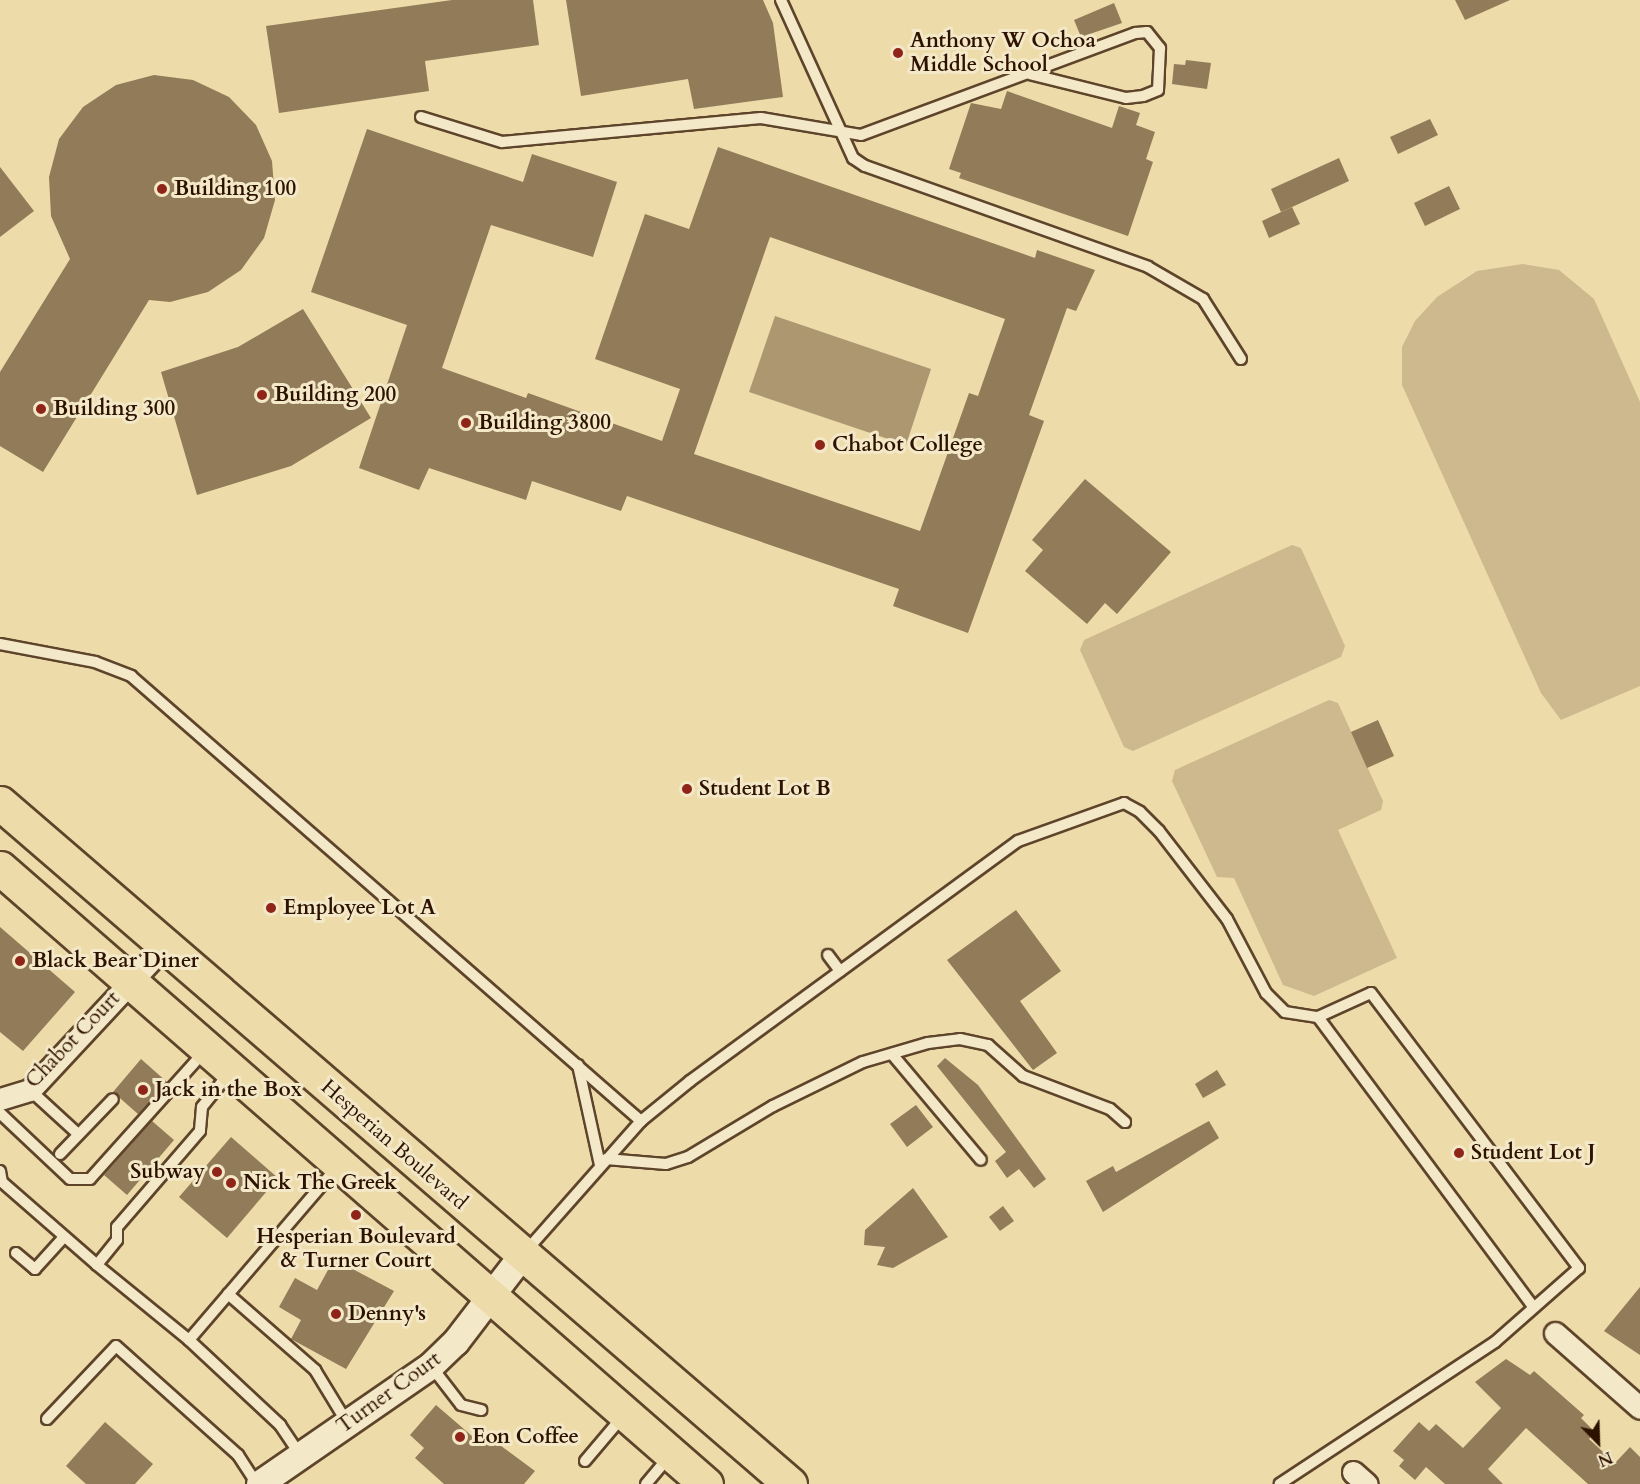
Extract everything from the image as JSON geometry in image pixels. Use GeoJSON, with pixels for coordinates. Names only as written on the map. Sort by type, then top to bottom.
{"type":"FeatureCollection","features":[{"type":"Feature","properties":{"kind":"main road","name":"Hesperian Boulevard"},"geometry":{"type":"LineString","coordinates":[[0,803],[522,1256],[790,1484]]}},
{"type":"Feature","properties":{"kind":"main road"},"geometry":{"type":"LineString","coordinates":[[0,868],[706,1484]]}},
{"type":"Feature","properties":{"kind":"street","name":"Chabot Court"},"geometry":{"type":"LineString","coordinates":[[0,1099],[30,1090],[165,945]]}},
{"type":"Feature","properties":{"kind":"street","name":"Turner Court"},"geometry":{"type":"LineString","coordinates":[[259,1484],[431,1366],[491,1297],[522,1256]]}},
{"type":"Feature","properties":{"kind":"street"},"geometry":{"type":"LineString","coordinates":[[1555,1333],[1640,1408]]}},
{"type":"Feature","properties":{"kind":"lane"},"geometry":{"type":"LineString","coordinates":[[781,0],[840,135],[853,158],[865,166],[1148,267],[1203,299],[1241,359]]}},
{"type":"Feature","properties":{"kind":"lane"},"geometry":{"type":"LineString","coordinates":[[421,117],[502,142],[761,118],[840,135],[861,135],[1136,33],[1147,32],[1160,48],[1162,79],[1158,90],[1143,96],[1126,98],[1030,74]]}},
{"type":"Feature","properties":{"kind":"lane"},"geometry":{"type":"LineString","coordinates":[[0,644],[114,667],[131,676],[577,1062],[641,1121]]}},
{"type":"Feature","properties":{"kind":"lane"},"geometry":{"type":"LineString","coordinates":[[522,1256],[641,1121],[840,971],[1018,841],[1102,807],[1124,803],[1140,812],[1227,919],[1266,993],[1285,1012],[1318,1017],[1371,993],[1466,1116],[1579,1269],[1533,1306],[1495,1342],[1280,1484]]}},
{"type":"Feature","properties":{"kind":"lane"},"geometry":{"type":"LineString","coordinates":[[828,955],[840,971]]}},
{"type":"Feature","properties":{"kind":"lane"},"geometry":{"type":"LineString","coordinates":[[1318,1017],[1533,1306]]}},
{"type":"Feature","properties":{"kind":"lane"},"geometry":{"type":"LineString","coordinates":[[603,1162],[666,1164],[688,1157],[773,1106],[863,1062],[960,1039],[988,1045],[1023,1076],[1110,1109],[1125,1122]]}},
{"type":"Feature","properties":{"kind":"lane"},"geometry":{"type":"LineString","coordinates":[[0,1113],[70,1179],[90,1179],[207,1048]]}},
{"type":"Feature","properties":{"kind":"lane"},"geometry":{"type":"LineString","coordinates":[[892,1054],[981,1160]]}},
{"type":"Feature","properties":{"kind":"lane"},"geometry":{"type":"LineString","coordinates":[[577,1062],[603,1162]]}},
{"type":"Feature","properties":{"kind":"lane"},"geometry":{"type":"LineString","coordinates":[[97,1265],[117,1240],[117,1227],[200,1131],[202,1107],[232,1070]]}},
{"type":"Feature","properties":{"kind":"lane"},"geometry":{"type":"LineString","coordinates":[[30,1090],[78,1134]]}},
{"type":"Feature","properties":{"kind":"lane"},"geometry":{"type":"LineString","coordinates":[[60,1154],[113,1099]]}},
{"type":"Feature","properties":{"kind":"lane"},"geometry":{"type":"LineString","coordinates":[[189,1340],[340,1164]]}},
{"type":"Feature","properties":{"kind":"lane"},"geometry":{"type":"LineString","coordinates":[[0,1171],[2,1182],[97,1265],[189,1340],[280,1425],[301,1456]]}},
{"type":"Feature","properties":{"kind":"lane"},"geometry":{"type":"LineString","coordinates":[[16,1252],[35,1269],[64,1237]]}},
{"type":"Feature","properties":{"kind":"lane"},"geometry":{"type":"LineString","coordinates":[[228,1294],[315,1370],[348,1424]]}},
{"type":"Feature","properties":{"kind":"lane"},"geometry":{"type":"LineString","coordinates":[[47,1419],[116,1346],[238,1455],[259,1484]]}},
{"type":"Feature","properties":{"kind":"lane"},"geometry":{"type":"LineString","coordinates":[[431,1366],[461,1405],[481,1410]]}},
{"type":"Feature","properties":{"kind":"lane"},"geometry":{"type":"LineString","coordinates":[[585,1461],[625,1413]]}},
{"type":"Feature","properties":{"kind":"lane"},"geometry":{"type":"LineString","coordinates":[[646,1484],[671,1454]]}},
{"type":"Feature","properties":{"kind":"shaded area"},"geometry":{"type":"Polygon","coordinates":[[[1523,264],[1559,270],[1594,299],[1640,402],[1640,686],[1561,720],[1541,693],[1402,385],[1402,347],[1415,321],[1437,297],[1477,271],[1523,264]]]}},
{"type":"Feature","properties":{"kind":"shaded area"},"geometry":{"type":"Polygon","coordinates":[[[775,316],[931,369],[906,445],[749,392],[775,316]]]}},
{"type":"Feature","properties":{"kind":"shaded area"},"geometry":{"type":"Polygon","coordinates":[[[1292,545],[1301,548],[1345,646],[1341,657],[1133,751],[1124,747],[1080,650],[1084,640],[1292,545]]]}},
{"type":"Feature","properties":{"kind":"shaded area"},"geometry":{"type":"Polygon","coordinates":[[[1329,700],[1338,703],[1383,801],[1381,810],[1338,830],[1397,958],[1314,996],[1283,985],[1234,878],[1217,877],[1172,781],[1175,770],[1329,700]]]}},
{"type":"Feature","properties":{"kind":"building"},"geometry":{"type":"Polygon","coordinates":[[[452,0],[533,0],[539,45],[425,61],[429,91],[279,113],[266,26],[452,0]]]}},
{"type":"Feature","properties":{"kind":"building"},"geometry":{"type":"Polygon","coordinates":[[[566,0],[763,0],[773,23],[783,97],[694,109],[688,79],[581,96],[566,0]]]}},
{"type":"Feature","properties":{"kind":"building"},"geometry":{"type":"Polygon","coordinates":[[[1455,0],[1510,0],[1465,20],[1455,0]]]}},
{"type":"Feature","properties":{"kind":"building"},"geometry":{"type":"Polygon","coordinates":[[[1114,3],[1122,23],[1081,37],[1074,20],[1114,3]]]}},
{"type":"Feature","properties":{"kind":"building"},"geometry":{"type":"Polygon","coordinates":[[[1186,60],[1211,63],[1207,89],[1172,84],[1174,64],[1185,65],[1186,60]]]}},
{"type":"Feature","properties":{"kind":"building","name":"Building 100"},"geometry":{"type":"Polygon","coordinates":[[[154,75],[193,80],[229,97],[256,125],[272,161],[275,200],[264,238],[241,270],[208,292],[170,302],[149,300],[43,472],[0,446],[0,372],[70,259],[51,216],[49,177],[59,139],[83,107],[116,85],[154,75]]]}},
{"type":"Feature","properties":{"kind":"building"},"geometry":{"type":"Polygon","coordinates":[[[1007,91],[1112,128],[1119,106],[1140,113],[1136,125],[1155,132],[1146,159],[1153,162],[1128,236],[959,178],[961,173],[949,169],[971,103],[1001,109],[1007,91]]]}},
{"type":"Feature","properties":{"kind":"building"},"geometry":{"type":"Polygon","coordinates":[[[1430,119],[1438,135],[1398,154],[1390,137],[1430,119]]]}},
{"type":"Feature","properties":{"kind":"building"},"geometry":{"type":"Polygon","coordinates":[[[367,129],[523,182],[532,154],[617,182],[593,257],[491,225],[442,368],[526,398],[528,393],[662,441],[680,389],[595,359],[645,214],[689,229],[718,147],[1035,258],[1037,250],[1095,270],[1076,311],[1067,308],[1029,415],[1044,421],[968,633],[893,606],[899,589],[627,496],[621,511],[532,481],[526,500],[429,468],[419,490],[359,468],[407,325],[311,292],[367,129]],[[770,237],[694,454],[920,531],[969,393],[978,396],[1005,319],[770,237]]]}},
{"type":"Feature","properties":{"kind":"building"},"geometry":{"type":"Polygon","coordinates":[[[1339,158],[1349,181],[1281,212],[1271,189],[1339,158]]]}},
{"type":"Feature","properties":{"kind":"building"},"geometry":{"type":"Polygon","coordinates":[[[0,167],[34,211],[0,237],[0,167]]]}},
{"type":"Feature","properties":{"kind":"building"},"geometry":{"type":"Polygon","coordinates":[[[1449,186],[1460,209],[1425,226],[1414,203],[1449,186]]]}},
{"type":"Feature","properties":{"kind":"building"},"geometry":{"type":"Polygon","coordinates":[[[1292,207],[1300,224],[1269,238],[1262,221],[1292,207]]]}},
{"type":"Feature","properties":{"kind":"building","name":"Building 200"},"geometry":{"type":"Polygon","coordinates":[[[303,309],[371,418],[291,466],[197,495],[161,372],[238,347],[303,309]]]}},
{"type":"Feature","properties":{"kind":"building"},"geometry":{"type":"Polygon","coordinates":[[[1085,479],[1171,552],[1117,614],[1105,603],[1087,624],[1025,571],[1043,550],[1032,540],[1085,479]]]}},
{"type":"Feature","properties":{"kind":"building"},"geometry":{"type":"Polygon","coordinates":[[[1378,720],[1394,756],[1367,768],[1351,732],[1378,720]]]}},
{"type":"Feature","properties":{"kind":"building"},"geometry":{"type":"Polygon","coordinates":[[[1016,910],[1061,971],[1020,1001],[1057,1053],[1033,1070],[947,960],[1016,910]]]}},
{"type":"Feature","properties":{"kind":"building","name":"Black Bear Diner"},"geometry":{"type":"Polygon","coordinates":[[[0,927],[75,992],[23,1051],[0,1032],[0,927]]]}},
{"type":"Feature","properties":{"kind":"building"},"geometry":{"type":"Polygon","coordinates":[[[945,1058],[978,1085],[1046,1179],[1034,1188],[1019,1169],[1007,1178],[995,1161],[1006,1152],[937,1066],[945,1058]]]}},
{"type":"Feature","properties":{"kind":"building","name":"Jack in the Box"},"geometry":{"type":"Polygon","coordinates":[[[141,1059],[167,1082],[138,1114],[113,1092],[141,1059]]]}},
{"type":"Feature","properties":{"kind":"building"},"geometry":{"type":"Polygon","coordinates":[[[1217,1070],[1226,1085],[1203,1098],[1195,1084],[1217,1070]]]}},
{"type":"Feature","properties":{"kind":"building"},"geometry":{"type":"Polygon","coordinates":[[[916,1105],[933,1127],[907,1147],[890,1124],[916,1105]]]}},
{"type":"Feature","properties":{"kind":"building"},"geometry":{"type":"Polygon","coordinates":[[[152,1121],[174,1140],[127,1195],[104,1175],[152,1121]]]}},
{"type":"Feature","properties":{"kind":"building"},"geometry":{"type":"Polygon","coordinates":[[[1209,1121],[1219,1138],[1103,1212],[1086,1181],[1113,1166],[1116,1172],[1209,1121]]]}},
{"type":"Feature","properties":{"kind":"building"},"geometry":{"type":"Polygon","coordinates":[[[231,1137],[278,1178],[227,1238],[179,1197],[231,1137]]]}},
{"type":"Feature","properties":{"kind":"building"},"geometry":{"type":"Polygon","coordinates":[[[913,1188],[948,1237],[893,1268],[877,1265],[885,1247],[864,1245],[865,1230],[913,1188]]]}},
{"type":"Feature","properties":{"kind":"building"},"geometry":{"type":"Polygon","coordinates":[[[1003,1206],[1014,1221],[1000,1231],[989,1217],[1003,1206]]]}},
{"type":"Feature","properties":{"kind":"building","name":"Denny's"},"geometry":{"type":"Polygon","coordinates":[[[334,1259],[394,1291],[346,1369],[291,1339],[301,1320],[279,1307],[295,1278],[317,1290],[334,1259]]]}},
{"type":"Feature","properties":{"kind":"building"},"geometry":{"type":"Polygon","coordinates":[[[1640,1287],[1640,1355],[1604,1331],[1640,1287]]]}},
{"type":"Feature","properties":{"kind":"building"},"geometry":{"type":"Polygon","coordinates":[[[1506,1359],[1530,1375],[1534,1371],[1584,1415],[1581,1418],[1595,1432],[1589,1439],[1615,1463],[1630,1447],[1640,1457],[1640,1484],[1588,1484],[1526,1428],[1488,1469],[1503,1484],[1445,1484],[1426,1467],[1415,1480],[1399,1466],[1404,1460],[1393,1451],[1419,1422],[1429,1431],[1436,1424],[1463,1448],[1501,1408],[1475,1382],[1506,1359]]]}},
{"type":"Feature","properties":{"kind":"building"},"geometry":{"type":"Polygon","coordinates":[[[436,1405],[472,1436],[478,1429],[535,1471],[524,1484],[444,1484],[415,1458],[424,1448],[410,1435],[436,1405]]]}},
{"type":"Feature","properties":{"kind":"building"},"geometry":{"type":"Polygon","coordinates":[[[105,1422],[153,1464],[135,1484],[86,1484],[66,1466],[105,1422]]]}},
{"type":"Feature","properties":{"kind":"place","name":"Anthony W Ochoa Middle School"},"geometry":{"type":"Point","coordinates":[898,53]}},
{"type":"Feature","properties":{"kind":"place","name":"Building 100"},"geometry":{"type":"Point","coordinates":[162,189]}},
{"type":"Feature","properties":{"kind":"place","name":"Building 200"},"geometry":{"type":"Point","coordinates":[262,395]}},
{"type":"Feature","properties":{"kind":"place","name":"Building 300"},"geometry":{"type":"Point","coordinates":[41,409]}},
{"type":"Feature","properties":{"kind":"place","name":"Building 3800"},"geometry":{"type":"Point","coordinates":[466,423]}},
{"type":"Feature","properties":{"kind":"place","name":"Chabot College"},"geometry":{"type":"Point","coordinates":[820,445]}},
{"type":"Feature","properties":{"kind":"place","name":"Student Lot B"},"geometry":{"type":"Point","coordinates":[687,789]}},
{"type":"Feature","properties":{"kind":"place","name":"Employee Lot A"},"geometry":{"type":"Point","coordinates":[271,908]}},
{"type":"Feature","properties":{"kind":"place","name":"Black Bear Diner"},"geometry":{"type":"Point","coordinates":[20,961]}},
{"type":"Feature","properties":{"kind":"place","name":"Jack in the Box"},"geometry":{"type":"Point","coordinates":[143,1090]}},
{"type":"Feature","properties":{"kind":"place","name":"Student Lot J"},"geometry":{"type":"Point","coordinates":[1459,1153]}},
{"type":"Feature","properties":{"kind":"place","name":"Subway"},"geometry":{"type":"Point","coordinates":[217,1172]}},
{"type":"Feature","properties":{"kind":"place","name":"Nick The Greek"},"geometry":{"type":"Point","coordinates":[231,1183]}},
{"type":"Feature","properties":{"kind":"place","name":"Hesperian Boulevard & Turner Court"},"geometry":{"type":"Point","coordinates":[356,1215]}},
{"type":"Feature","properties":{"kind":"place","name":"Denny's"},"geometry":{"type":"Point","coordinates":[336,1314]}},
{"type":"Feature","properties":{"kind":"place","name":"Eon Coffee"},"geometry":{"type":"Point","coordinates":[460,1437]}}]}
